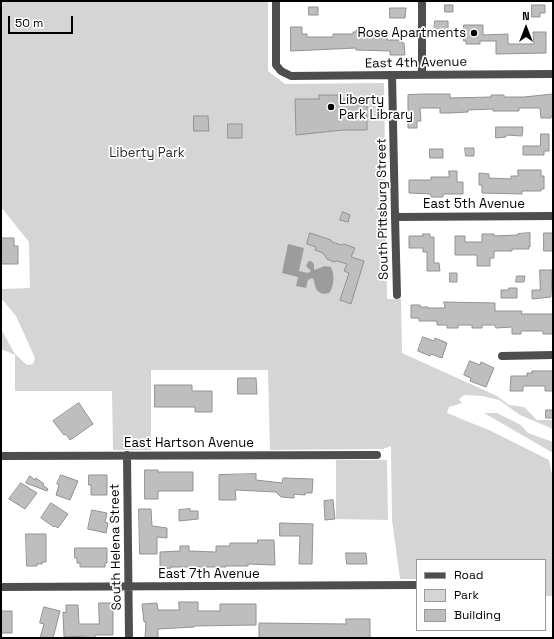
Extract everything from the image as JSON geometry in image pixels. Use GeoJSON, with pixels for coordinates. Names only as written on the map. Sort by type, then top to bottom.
{"type":"FeatureCollection","features":[{"type":"Feature","properties":{"kind":"street","name":"East 4th Avenue"},"geometry":{"type":"LineString","coordinates":[[276,1],[276,66],[290,76],[553,74]]}},
{"type":"Feature","properties":{"kind":"street"},"geometry":{"type":"LineString","coordinates":[[422,1],[422,74]]}},
{"type":"Feature","properties":{"kind":"street","name":"South Pittsburg Street"},"geometry":{"type":"LineString","coordinates":[[392,75],[397,295]]}},
{"type":"Feature","properties":{"kind":"street","name":"East 5th Avenue"},"geometry":{"type":"LineString","coordinates":[[395,217],[553,216]]}},
{"type":"Feature","properties":{"kind":"street"},"geometry":{"type":"LineString","coordinates":[[502,356],[553,356]]}},
{"type":"Feature","properties":{"kind":"street","name":"South Helena Street"},"geometry":{"type":"LineString","coordinates":[[127,455],[129,638]]}},
{"type":"Feature","properties":{"kind":"street","name":"East Hartson Avenue"},"geometry":{"type":"LineString","coordinates":[[1,456],[378,455]]}},
{"type":"Feature","properties":{"kind":"street","name":"East 7th Avenue"},"geometry":{"type":"LineString","coordinates":[[1,587],[416,585]]}},
{"type":"Feature","properties":{"kind":"green space","name":"Liberty Park"},"geometry":{"type":"Polygon","coordinates":[[[268,1],[268,71],[285,84],[384,83],[387,299],[401,299],[402,353],[497,396],[509,405],[524,407],[537,420],[553,420],[553,429],[520,415],[499,400],[482,396],[464,395],[459,399],[462,403],[449,407],[447,413],[491,431],[549,460],[553,479],[553,596],[546,596],[546,559],[416,559],[416,579],[400,579],[392,520],[391,446],[383,449],[270,450],[268,370],[151,370],[151,450],[113,450],[112,391],[15,391],[15,355],[1,349],[1,329],[15,354],[27,365],[33,364],[35,358],[16,316],[1,298],[1,289],[30,288],[29,242],[1,207],[1,2],[268,1]]]}},
{"type":"Feature","properties":{"kind":"green space"},"geometry":{"type":"Polygon","coordinates":[[[484,413],[497,413],[521,425],[528,433],[553,442],[553,453],[484,413]]]}},
{"type":"Feature","properties":{"kind":"green space"},"geometry":{"type":"Polygon","coordinates":[[[336,460],[387,460],[388,520],[336,519],[336,460]]]}},
{"type":"Feature","properties":{"kind":"shaded area"},"geometry":{"type":"Polygon","coordinates":[[[288,244],[304,248],[299,271],[308,273],[311,271],[306,266],[309,261],[314,264],[314,270],[325,266],[331,267],[333,280],[329,293],[320,293],[312,278],[308,280],[306,288],[296,286],[298,277],[282,273],[288,244]]]}},
{"type":"Feature","properties":{"kind":"building"},"geometry":{"type":"Polygon","coordinates":[[[445,5],[453,5],[453,12],[445,12],[445,5]]]}},
{"type":"Feature","properties":{"kind":"building"},"geometry":{"type":"Polygon","coordinates":[[[532,5],[545,5],[545,13],[540,13],[540,17],[532,17],[532,5]]]}},
{"type":"Feature","properties":{"kind":"building"},"geometry":{"type":"Polygon","coordinates":[[[309,7],[318,7],[318,15],[309,15],[309,7]]]}},
{"type":"Feature","properties":{"kind":"building"},"geometry":{"type":"Polygon","coordinates":[[[390,8],[406,8],[405,18],[390,18],[390,8]]]}},
{"type":"Feature","properties":{"kind":"building"},"geometry":{"type":"Polygon","coordinates":[[[435,21],[448,21],[448,34],[434,34],[435,21]]]}},
{"type":"Feature","properties":{"kind":"building"},"geometry":{"type":"Polygon","coordinates":[[[464,25],[483,25],[483,35],[508,34],[508,44],[534,44],[533,32],[546,32],[546,53],[496,54],[496,41],[480,41],[480,44],[466,44],[466,41],[464,41],[464,25]]]}},
{"type":"Feature","properties":{"kind":"building"},"geometry":{"type":"Polygon","coordinates":[[[291,27],[302,27],[302,34],[307,34],[307,37],[333,37],[333,34],[353,34],[356,30],[363,30],[363,33],[387,33],[387,40],[402,40],[402,43],[404,43],[405,55],[390,55],[390,51],[356,50],[356,48],[291,51],[291,27]]]}},
{"type":"Feature","properties":{"kind":"building"},"geometry":{"type":"Polygon","coordinates":[[[450,94],[450,98],[491,97],[491,95],[504,95],[504,97],[524,97],[553,94],[553,116],[551,116],[551,118],[541,118],[540,108],[519,108],[519,111],[493,111],[493,109],[440,113],[440,108],[420,108],[421,121],[417,121],[417,128],[408,128],[408,95],[450,94]]]}},
{"type":"Feature","properties":{"kind":"building","name":"Liberty Park Library"},"geometry":{"type":"Polygon","coordinates":[[[319,95],[338,95],[338,99],[367,99],[367,130],[343,130],[296,135],[295,99],[319,99],[319,95]]]}},
{"type":"Feature","properties":{"kind":"building"},"geometry":{"type":"Polygon","coordinates":[[[194,116],[208,116],[209,131],[194,131],[194,116]]]}},
{"type":"Feature","properties":{"kind":"building"},"geometry":{"type":"Polygon","coordinates":[[[228,124],[242,124],[242,138],[228,138],[228,124]]]}},
{"type":"Feature","properties":{"kind":"building"},"geometry":{"type":"Polygon","coordinates":[[[496,127],[523,127],[522,136],[506,135],[506,137],[496,138],[496,127]]]}},
{"type":"Feature","properties":{"kind":"building"},"geometry":{"type":"Polygon","coordinates":[[[541,134],[549,134],[549,151],[544,151],[544,155],[523,155],[523,146],[540,146],[541,134]]]}},
{"type":"Feature","properties":{"kind":"building"},"geometry":{"type":"Polygon","coordinates":[[[465,148],[474,148],[474,156],[466,156],[465,148]]]}},
{"type":"Feature","properties":{"kind":"building"},"geometry":{"type":"Polygon","coordinates":[[[430,149],[443,149],[443,158],[430,158],[430,149]]]}},
{"type":"Feature","properties":{"kind":"building"},"geometry":{"type":"Polygon","coordinates":[[[518,170],[541,170],[541,176],[544,176],[544,189],[541,189],[541,191],[522,191],[522,194],[482,193],[482,185],[479,185],[479,173],[489,174],[489,178],[511,179],[511,176],[518,176],[518,170]]]}},
{"type":"Feature","properties":{"kind":"building"},"geometry":{"type":"Polygon","coordinates":[[[449,171],[457,171],[457,182],[463,182],[463,194],[443,194],[443,197],[431,197],[431,194],[409,193],[409,180],[431,180],[431,177],[449,177],[449,171]]]}},
{"type":"Feature","properties":{"kind":"building"},"geometry":{"type":"Polygon","coordinates":[[[343,212],[350,215],[348,222],[340,220],[343,212]]]}},
{"type":"Feature","properties":{"kind":"building"},"geometry":{"type":"Polygon","coordinates":[[[310,233],[341,245],[344,244],[355,248],[351,257],[364,261],[351,304],[340,300],[349,273],[344,271],[347,264],[337,261],[334,262],[327,259],[323,253],[315,250],[316,247],[307,244],[310,233]]]}},
{"type":"Feature","properties":{"kind":"building"},"geometry":{"type":"Polygon","coordinates":[[[530,233],[529,249],[494,251],[494,258],[490,258],[490,266],[477,266],[477,255],[455,255],[455,236],[465,236],[465,242],[482,242],[482,234],[494,234],[494,236],[530,233]]]}},
{"type":"Feature","properties":{"kind":"building"},"geometry":{"type":"Polygon","coordinates":[[[544,233],[553,233],[553,251],[544,251],[544,233]]]}},
{"type":"Feature","properties":{"kind":"building"},"geometry":{"type":"Polygon","coordinates":[[[423,234],[430,234],[430,237],[434,237],[434,263],[439,263],[440,271],[427,271],[427,252],[423,252],[423,248],[409,248],[409,236],[423,236],[423,234]]]}},
{"type":"Feature","properties":{"kind":"building"},"geometry":{"type":"Polygon","coordinates":[[[1,238],[14,238],[14,246],[18,246],[18,264],[1,264],[1,238]]]}},
{"type":"Feature","properties":{"kind":"building"},"geometry":{"type":"Polygon","coordinates":[[[540,270],[552,270],[551,297],[532,299],[532,290],[540,290],[540,270]]]}},
{"type":"Feature","properties":{"kind":"building"},"geometry":{"type":"Polygon","coordinates":[[[450,273],[457,273],[457,282],[450,282],[450,273]]]}},
{"type":"Feature","properties":{"kind":"building"},"geometry":{"type":"Polygon","coordinates":[[[517,276],[525,276],[524,282],[516,282],[517,276]]]}},
{"type":"Feature","properties":{"kind":"building"},"geometry":{"type":"Polygon","coordinates":[[[509,288],[517,288],[517,298],[501,298],[501,290],[509,290],[509,288]]]}},
{"type":"Feature","properties":{"kind":"building"},"geometry":{"type":"Polygon","coordinates":[[[444,302],[495,303],[495,311],[522,311],[521,314],[553,314],[553,334],[543,334],[543,331],[521,331],[521,334],[512,334],[512,327],[496,328],[495,325],[482,325],[482,328],[472,328],[472,325],[458,325],[458,328],[447,328],[447,325],[437,325],[437,321],[419,321],[419,318],[411,318],[411,305],[420,305],[420,307],[428,308],[445,308],[444,302]]]}},
{"type":"Feature","properties":{"kind":"building"},"geometry":{"type":"Polygon","coordinates":[[[423,337],[434,341],[435,338],[447,343],[442,358],[431,354],[430,356],[418,351],[423,337]]]}},
{"type":"Feature","properties":{"kind":"building"},"geometry":{"type":"Polygon","coordinates":[[[470,361],[480,365],[481,362],[494,368],[486,387],[470,381],[471,378],[464,375],[470,361]]]}},
{"type":"Feature","properties":{"kind":"building"},"geometry":{"type":"Polygon","coordinates":[[[532,371],[553,371],[553,391],[545,391],[545,386],[523,386],[523,391],[510,391],[511,376],[527,376],[527,373],[532,373],[532,371]]]}},
{"type":"Feature","properties":{"kind":"building"},"geometry":{"type":"Polygon","coordinates":[[[238,378],[256,378],[257,394],[238,394],[238,378]]]}},
{"type":"Feature","properties":{"kind":"building"},"geometry":{"type":"Polygon","coordinates":[[[155,385],[192,385],[192,391],[212,391],[212,412],[195,412],[195,407],[155,407],[155,385]]]}},
{"type":"Feature","properties":{"kind":"building"},"geometry":{"type":"Polygon","coordinates":[[[79,403],[93,424],[70,440],[53,421],[79,403]]]}},
{"type":"Feature","properties":{"kind":"building"},"geometry":{"type":"Polygon","coordinates":[[[546,410],[553,410],[553,418],[546,418],[546,410]]]}},
{"type":"Feature","properties":{"kind":"building"},"geometry":{"type":"Polygon","coordinates":[[[145,470],[158,470],[158,472],[193,472],[193,491],[158,491],[158,499],[145,499],[145,470]]]}},
{"type":"Feature","properties":{"kind":"building"},"geometry":{"type":"Polygon","coordinates":[[[256,474],[256,480],[282,483],[283,478],[313,479],[312,493],[305,493],[305,495],[294,494],[294,498],[281,497],[276,492],[235,490],[236,500],[219,500],[219,475],[256,474]]]}},
{"type":"Feature","properties":{"kind":"building"},"geometry":{"type":"Polygon","coordinates":[[[61,475],[78,481],[70,500],[56,495],[59,485],[57,484],[61,475]]]}},
{"type":"Feature","properties":{"kind":"building"},"geometry":{"type":"Polygon","coordinates":[[[89,475],[107,475],[107,495],[91,495],[89,475]]]}},
{"type":"Feature","properties":{"kind":"building"},"geometry":{"type":"Polygon","coordinates":[[[30,476],[35,480],[36,478],[44,484],[43,485],[48,489],[47,491],[26,483],[30,476]]]}},
{"type":"Feature","properties":{"kind":"building"},"geometry":{"type":"Polygon","coordinates":[[[21,483],[37,493],[25,509],[9,499],[21,483]]]}},
{"type":"Feature","properties":{"kind":"building"},"geometry":{"type":"Polygon","coordinates":[[[333,500],[335,519],[325,520],[324,501],[333,500]]]}},
{"type":"Feature","properties":{"kind":"building"},"geometry":{"type":"Polygon","coordinates":[[[51,503],[68,514],[58,528],[41,518],[51,503]]]}},
{"type":"Feature","properties":{"kind":"building"},"geometry":{"type":"Polygon","coordinates":[[[139,509],[151,509],[152,526],[167,528],[167,538],[157,537],[157,554],[140,554],[139,509]]]}},
{"type":"Feature","properties":{"kind":"building"},"geometry":{"type":"Polygon","coordinates":[[[190,509],[190,511],[198,511],[198,519],[179,521],[179,510],[190,509]]]}},
{"type":"Feature","properties":{"kind":"building"},"geometry":{"type":"Polygon","coordinates":[[[92,510],[107,513],[105,522],[108,523],[106,533],[88,529],[92,510]]]}},
{"type":"Feature","properties":{"kind":"building"},"geometry":{"type":"Polygon","coordinates":[[[280,523],[313,524],[312,564],[299,564],[300,536],[280,536],[280,523]]]}},
{"type":"Feature","properties":{"kind":"building"},"geometry":{"type":"Polygon","coordinates":[[[26,534],[46,534],[46,562],[37,564],[37,566],[27,566],[26,534]]]}},
{"type":"Feature","properties":{"kind":"building"},"geometry":{"type":"Polygon","coordinates":[[[258,540],[274,540],[275,565],[248,564],[248,566],[171,567],[160,569],[160,552],[180,551],[180,546],[189,546],[189,551],[216,552],[216,546],[230,546],[230,543],[257,543],[258,540]]]}},
{"type":"Feature","properties":{"kind":"building"},"geometry":{"type":"Polygon","coordinates":[[[75,548],[107,548],[107,563],[105,563],[105,567],[80,567],[80,563],[77,563],[77,558],[75,558],[75,548]]]}},
{"type":"Feature","properties":{"kind":"building"},"geometry":{"type":"Polygon","coordinates":[[[346,553],[366,553],[367,564],[347,564],[346,553]]]}},
{"type":"Feature","properties":{"kind":"building"},"geometry":{"type":"Polygon","coordinates":[[[179,602],[198,602],[198,611],[220,611],[220,604],[256,604],[256,625],[194,626],[158,629],[158,638],[145,638],[146,622],[144,622],[142,604],[157,603],[158,610],[179,610],[179,602]]]}},
{"type":"Feature","properties":{"kind":"building"},"geometry":{"type":"Polygon","coordinates":[[[99,603],[113,603],[113,635],[95,635],[95,638],[86,638],[86,636],[64,637],[63,612],[66,613],[66,605],[78,605],[79,624],[99,624],[99,603]]]}},
{"type":"Feature","properties":{"kind":"building"},"geometry":{"type":"Polygon","coordinates":[[[44,607],[60,611],[53,638],[40,638],[44,624],[40,623],[44,607]]]}},
{"type":"Feature","properties":{"kind":"building"},"geometry":{"type":"Polygon","coordinates":[[[1,611],[12,611],[12,633],[1,633],[1,611]]]}},
{"type":"Feature","properties":{"kind":"building"},"geometry":{"type":"Polygon","coordinates":[[[346,619],[370,619],[370,638],[259,638],[259,623],[346,624],[346,619]]]}},
{"type":"Feature","properties":{"kind":"place","name":"Rose Apartments"},"geometry":{"type":"Point","coordinates":[474,33]}},
{"type":"Feature","properties":{"kind":"place","name":"Liberty Park Library"},"geometry":{"type":"Point","coordinates":[331,107]}}]}
